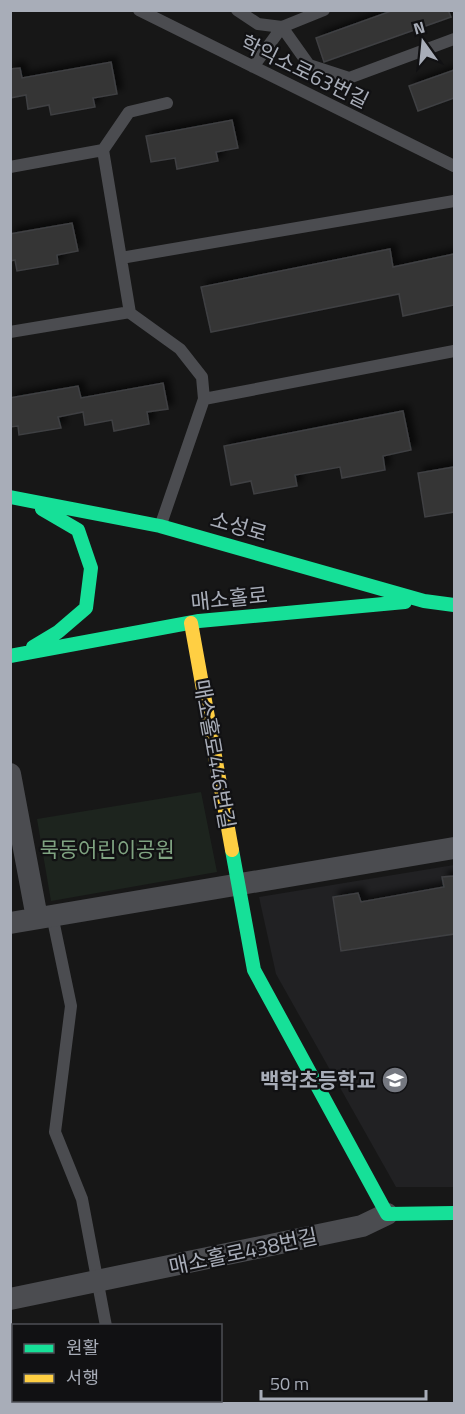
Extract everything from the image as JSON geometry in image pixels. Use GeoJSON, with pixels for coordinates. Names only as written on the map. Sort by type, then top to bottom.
{"type":"FeatureCollection","features":[{"type":"Feature","properties":{"kind":"main road","name":"소성로"},"geometry":{"type":"LineString","coordinates":[[18,498],[160,526],[424,601],[454,605]]}},
{"type":"Feature","properties":{"kind":"main road"},"geometry":{"type":"LineString","coordinates":[[15,656],[58,632],[86,608],[91,568],[78,530],[18,498]]}},
{"type":"Feature","properties":{"kind":"main road","name":"매소홀로"},"geometry":{"type":"LineString","coordinates":[[15,656],[191,623],[424,601],[454,595]]}},
{"type":"Feature","properties":{"kind":"main road","name":"매소홀로446번길"},"geometry":{"type":"LineString","coordinates":[[191,623],[254,970],[387,1214]]}},
{"type":"Feature","properties":{"kind":"main road"},"geometry":{"type":"LineString","coordinates":[[387,1214],[454,1214]]}},
{"type":"Feature","properties":{"kind":"street"},"geometry":{"type":"LineString","coordinates":[[10,774],[13,806],[44,917]]}},
{"type":"Feature","properties":{"kind":"street"},"geometry":{"type":"LineString","coordinates":[[10,923],[454,848]]}},
{"type":"Feature","properties":{"kind":"street","name":"매소홀로438번길"},"geometry":{"type":"LineString","coordinates":[[11,1299],[362,1226],[387,1214]]}},
{"type":"Feature","properties":{"kind":"lane","name":"학익소로63번길"},"geometry":{"type":"LineString","coordinates":[[139,10],[454,166]]}},
{"type":"Feature","properties":{"kind":"lane"},"geometry":{"type":"LineString","coordinates":[[237,10],[258,24],[282,27],[324,10]]}},
{"type":"Feature","properties":{"kind":"lane"},"geometry":{"type":"LineString","coordinates":[[253,67],[282,27]]}},
{"type":"Feature","properties":{"kind":"lane"},"geometry":{"type":"LineString","coordinates":[[282,27],[309,65],[350,78],[454,39]]}},
{"type":"Feature","properties":{"kind":"lane"},"geometry":{"type":"LineString","coordinates":[[160,526],[204,399],[202,377],[180,349],[130,312],[103,150],[129,112],[167,103]]}},
{"type":"Feature","properties":{"kind":"lane"},"geometry":{"type":"LineString","coordinates":[[10,167],[103,150]]}},
{"type":"Feature","properties":{"kind":"lane"},"geometry":{"type":"LineString","coordinates":[[121,258],[454,201]]}},
{"type":"Feature","properties":{"kind":"lane"},"geometry":{"type":"LineString","coordinates":[[10,332],[130,312]]}},
{"type":"Feature","properties":{"kind":"lane"},"geometry":{"type":"LineString","coordinates":[[204,399],[454,351]]}},
{"type":"Feature","properties":{"kind":"lane"},"geometry":{"type":"LineString","coordinates":[[44,917],[71,1006],[55,1132],[82,1200],[106,1324]]}},
{"type":"Feature","properties":{"kind":"shaded area","name":"백학초등학교"},"geometry":{"type":"Polygon","coordinates":[[[454,865],[454,1187],[396,1187],[276,974],[259,897],[454,865]]]}},
{"type":"Feature","properties":{"kind":"green space","name":"묵동어린이공원"},"geometry":{"type":"Polygon","coordinates":[[[201,792],[217,872],[51,901],[37,819],[201,792]]]}},
{"type":"Feature","properties":{"kind":"building"},"geometry":{"type":"Polygon","coordinates":[[[394,10],[448,10],[451,17],[324,62],[316,38],[394,10]]]}},
{"type":"Feature","properties":{"kind":"building"},"geometry":{"type":"Polygon","coordinates":[[[111,62],[117,94],[93,98],[95,107],[51,115],[49,105],[28,109],[26,95],[10,98],[10,69],[20,68],[22,78],[111,62]]]}},
{"type":"Feature","properties":{"kind":"building"},"geometry":{"type":"Polygon","coordinates":[[[454,70],[454,98],[418,111],[409,86],[454,70]]]}},
{"type":"Feature","properties":{"kind":"building"},"geometry":{"type":"Polygon","coordinates":[[[232,120],[238,148],[216,152],[218,161],[177,169],[175,158],[151,162],[146,136],[232,120]]]}},
{"type":"Feature","properties":{"kind":"building"},"geometry":{"type":"Polygon","coordinates":[[[72,223],[78,251],[57,255],[58,264],[17,271],[15,260],[10,261],[10,234],[72,223]]]}},
{"type":"Feature","properties":{"kind":"building"},"geometry":{"type":"Polygon","coordinates":[[[390,249],[393,267],[454,254],[454,305],[403,316],[399,294],[211,332],[201,287],[390,249]]]}},
{"type":"Feature","properties":{"kind":"building"},"geometry":{"type":"Polygon","coordinates":[[[163,383],[168,409],[147,412],[149,424],[114,431],[112,420],[85,425],[83,412],[58,417],[61,428],[19,435],[18,426],[10,427],[10,398],[78,386],[81,398],[163,383]]]}},
{"type":"Feature","properties":{"kind":"building"},"geometry":{"type":"Polygon","coordinates":[[[403,411],[411,450],[383,456],[385,470],[342,478],[340,467],[295,475],[297,486],[254,494],[251,481],[231,485],[224,446],[403,411]]]}},
{"type":"Feature","properties":{"kind":"building"},"geometry":{"type":"Polygon","coordinates":[[[454,467],[454,512],[425,517],[418,473],[454,467]]]}},
{"type":"Feature","properties":{"kind":"building"},"geometry":{"type":"Polygon","coordinates":[[[454,876],[454,934],[341,951],[333,897],[358,893],[361,902],[444,887],[442,877],[454,876]]]}},
{"type":"Feature","properties":{"kind":"traffic: fast"},"geometry":{"type":"LineString","coordinates":[[10,497],[160,526],[424,601],[454,605]]}},
{"type":"Feature","properties":{"kind":"traffic: fast"},"geometry":{"type":"LineString","coordinates":[[33,647],[58,632],[86,608],[91,568],[78,530],[42,509]]}},
{"type":"Feature","properties":{"kind":"traffic: fast"},"geometry":{"type":"LineString","coordinates":[[10,656],[199,621],[405,602]]}},
{"type":"Feature","properties":{"kind":"traffic: fast"},"geometry":{"type":"LineString","coordinates":[[232,850],[254,970],[387,1214],[454,1213]]}},
{"type":"Feature","properties":{"kind":"traffic: slow"},"geometry":{"type":"LineString","coordinates":[[191,623],[232,850]]}},
{"type":"Feature","properties":{"kind":"place","name":"백학초등학교"},"geometry":{"type":"Point","coordinates":[395,1080]}}]}
